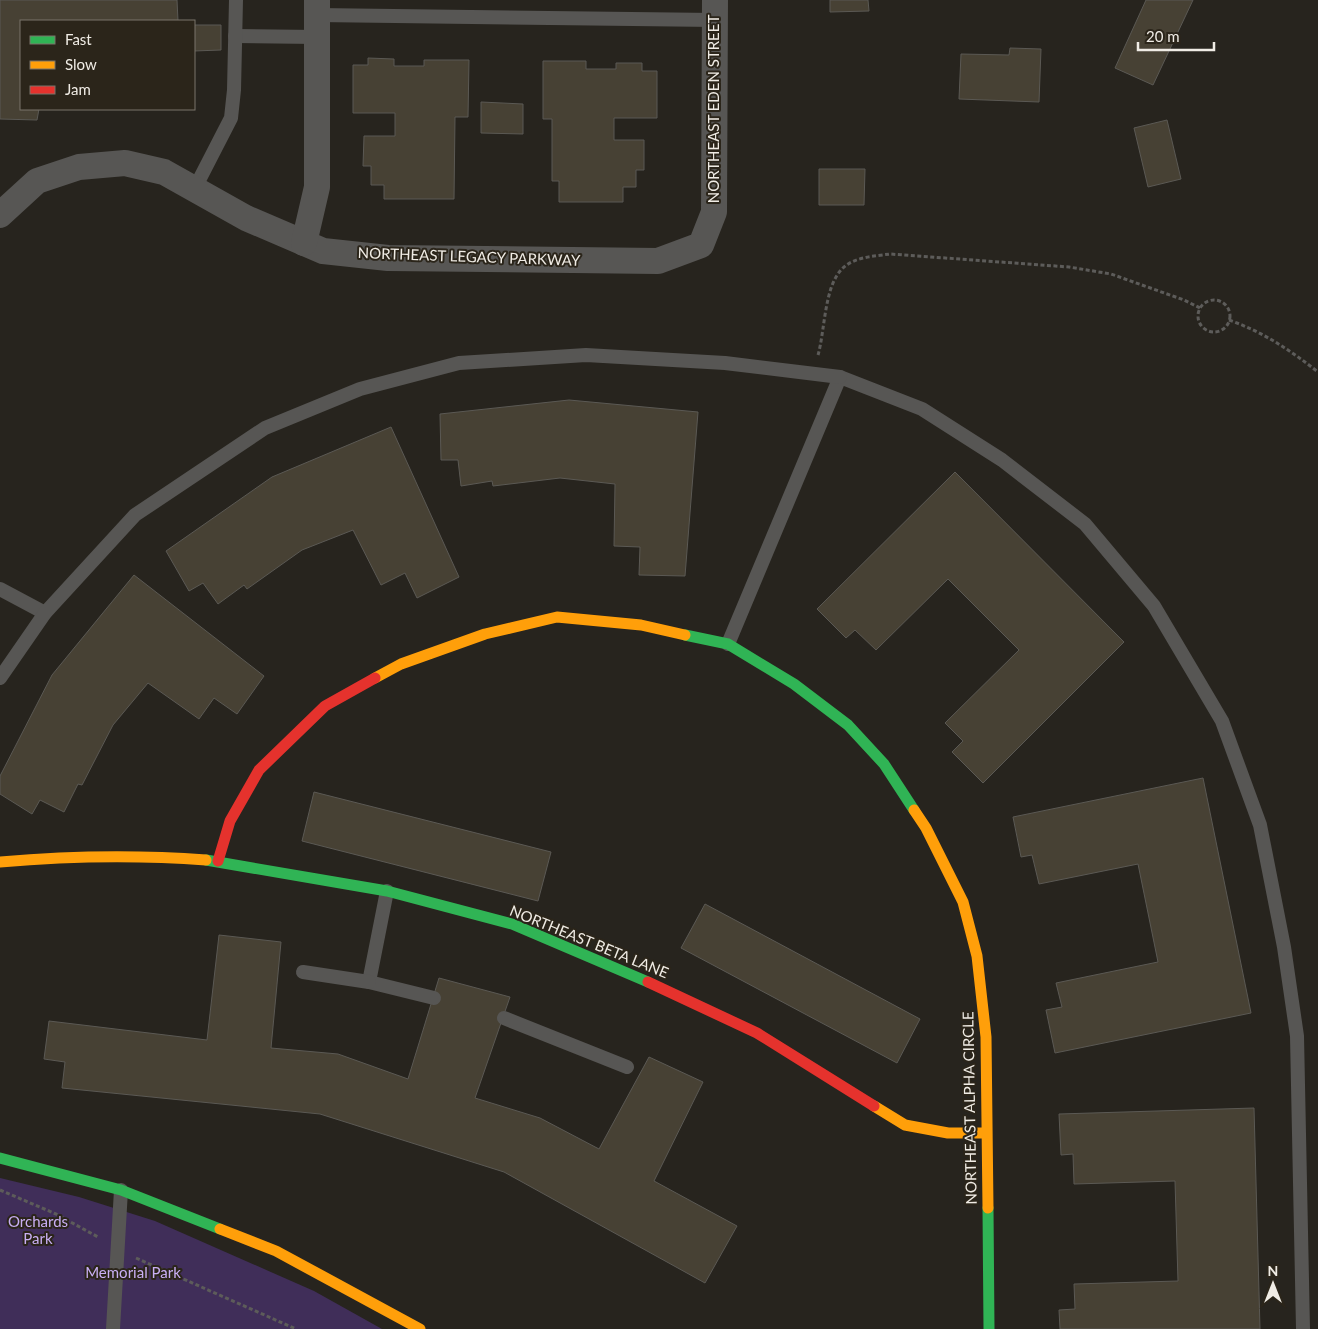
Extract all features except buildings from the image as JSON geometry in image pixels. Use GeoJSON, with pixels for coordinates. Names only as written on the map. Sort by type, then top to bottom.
{"type":"FeatureCollection","features":[{"type":"Feature","properties":{"kind":"street","name":"NORTHEAST EDEN STREET"},"geometry":{"type":"LineString","coordinates":[[701,245],[714,212],[715,10]]}},
{"type":"Feature","properties":{"kind":"street"},"geometry":{"type":"LineString","coordinates":[[304,243],[317,187],[317,17]]}},
{"type":"Feature","properties":{"kind":"street","name":"NORTHEAST LEGACY PARKWAY"},"geometry":{"type":"LineString","coordinates":[[0,216],[37,181],[79,167],[126,163],[164,172],[246,218],[323,251],[388,258],[658,261],[701,245]]}},
{"type":"Feature","properties":{"kind":"street","name":"NORTHEAST ALPHA CIRCLE"},"geometry":{"type":"LineString","coordinates":[[218,861],[230,821],[259,770],[325,706],[401,664],[485,634],[557,617],[641,625],[728,644],[794,684],[848,726],[884,764],[926,828],[963,902],[976,956],[986,1037],[989,1329]]}},
{"type":"Feature","properties":{"kind":"street","name":"NORTHEAST BETA LANE"},"geometry":{"type":"LineString","coordinates":[[0,862],[66,856],[161,857],[218,861],[387,891],[512,924],[660,987],[757,1033],[905,1125],[948,1133],[986,1133]]}},
{"type":"Feature","properties":{"kind":"street"},"geometry":{"type":"LineString","coordinates":[[0,1158],[121,1190],[276,1252],[420,1329]]}},
{"type":"Feature","properties":{"kind":"lane"},"geometry":{"type":"LineString","coordinates":[[195,188],[231,118],[234,90],[236,0]]}},
{"type":"Feature","properties":{"kind":"lane"},"geometry":{"type":"LineString","coordinates":[[235,36],[317,17],[715,10]]}},
{"type":"Feature","properties":{"kind":"lane"},"geometry":{"type":"LineString","coordinates":[[0,678],[45,613],[135,515],[265,428],[360,389],[459,363],[586,355],[725,363],[840,378],[922,409],[1002,460],[1085,524],[1154,606],[1222,721],[1260,825],[1284,947],[1297,1036],[1303,1329]]}},
{"type":"Feature","properties":{"kind":"lane"},"geometry":{"type":"LineString","coordinates":[[728,644],[840,378]]}},
{"type":"Feature","properties":{"kind":"lane"},"geometry":{"type":"LineString","coordinates":[[0,589],[45,613]]}},
{"type":"Feature","properties":{"kind":"lane"},"geometry":{"type":"LineString","coordinates":[[369,982],[387,891]]}},
{"type":"Feature","properties":{"kind":"lane"},"geometry":{"type":"LineString","coordinates":[[303,972],[369,982],[434,998]]}},
{"type":"Feature","properties":{"kind":"lane"},"geometry":{"type":"LineString","coordinates":[[504,1018],[627,1067]]}},
{"type":"Feature","properties":{"kind":"lane"},"geometry":{"type":"LineString","coordinates":[[113,1329],[121,1190]]}},
{"type":"Feature","properties":{"kind":"path"},"geometry":{"type":"LineString","coordinates":[[813,374],[824,336],[826,307],[832,288],[842,268],[863,258],[890,254],[1069,267],[1110,274],[1184,300],[1200,308]]}},
{"type":"Feature","properties":{"kind":"path"},"geometry":{"type":"LineString","coordinates":[[1212,300],[1222,302],[1228,310],[1229,320],[1218,331],[1203,328],[1198,319],[1200,308],[1212,300]]}},
{"type":"Feature","properties":{"kind":"path"},"geometry":{"type":"LineString","coordinates":[[1229,320],[1253,329],[1278,342],[1318,372]]}},
{"type":"Feature","properties":{"kind":"path"},"geometry":{"type":"LineString","coordinates":[[0,1190],[56,1214],[144,1262],[296,1329]]}},
{"type":"Feature","properties":{"kind":"green space","name":"Memorial Park"},"geometry":{"type":"Polygon","coordinates":[[[0,1178],[79,1197],[155,1221],[314,1291],[382,1329],[0,1329],[0,1178]]]}},
{"type":"Feature","properties":{"kind":"traffic: fast"},"geometry":{"type":"LineString","coordinates":[[685,635],[728,644],[794,684],[848,725],[884,764],[914,810]]}},
{"type":"Feature","properties":{"kind":"traffic: fast"},"geometry":{"type":"LineString","coordinates":[[206,860],[387,891],[512,924],[648,982]]}},
{"type":"Feature","properties":{"kind":"traffic: fast"},"geometry":{"type":"LineString","coordinates":[[0,1158],[121,1190],[220,1229]]}},
{"type":"Feature","properties":{"kind":"traffic: fast"},"geometry":{"type":"LineString","coordinates":[[988,1208],[989,1329]]}},
{"type":"Feature","properties":{"kind":"traffic: slow"},"geometry":{"type":"LineString","coordinates":[[375,678],[401,664],[485,634],[557,617],[641,625],[685,635]]}},
{"type":"Feature","properties":{"kind":"traffic: slow"},"geometry":{"type":"LineString","coordinates":[[914,810],[926,828],[963,902],[977,956],[986,1037],[988,1208]]}},
{"type":"Feature","properties":{"kind":"traffic: slow"},"geometry":{"type":"LineString","coordinates":[[0,862],[103,857],[206,860]]}},
{"type":"Feature","properties":{"kind":"traffic: slow"},"geometry":{"type":"LineString","coordinates":[[874,1106],[905,1125],[948,1133],[986,1133]]}},
{"type":"Feature","properties":{"kind":"traffic: slow"},"geometry":{"type":"LineString","coordinates":[[220,1229],[276,1251],[420,1329]]}},
{"type":"Feature","properties":{"kind":"traffic: jam"},"geometry":{"type":"LineString","coordinates":[[218,861],[230,821],[259,770],[325,706],[375,678]]}},
{"type":"Feature","properties":{"kind":"traffic: jam"},"geometry":{"type":"LineString","coordinates":[[648,982],[757,1033],[874,1106]]}},
{"type":"Feature","properties":{"kind":"park label","name":"Orchards Park"},"geometry":{"type":"Point","coordinates":[38,1230]}}]}
